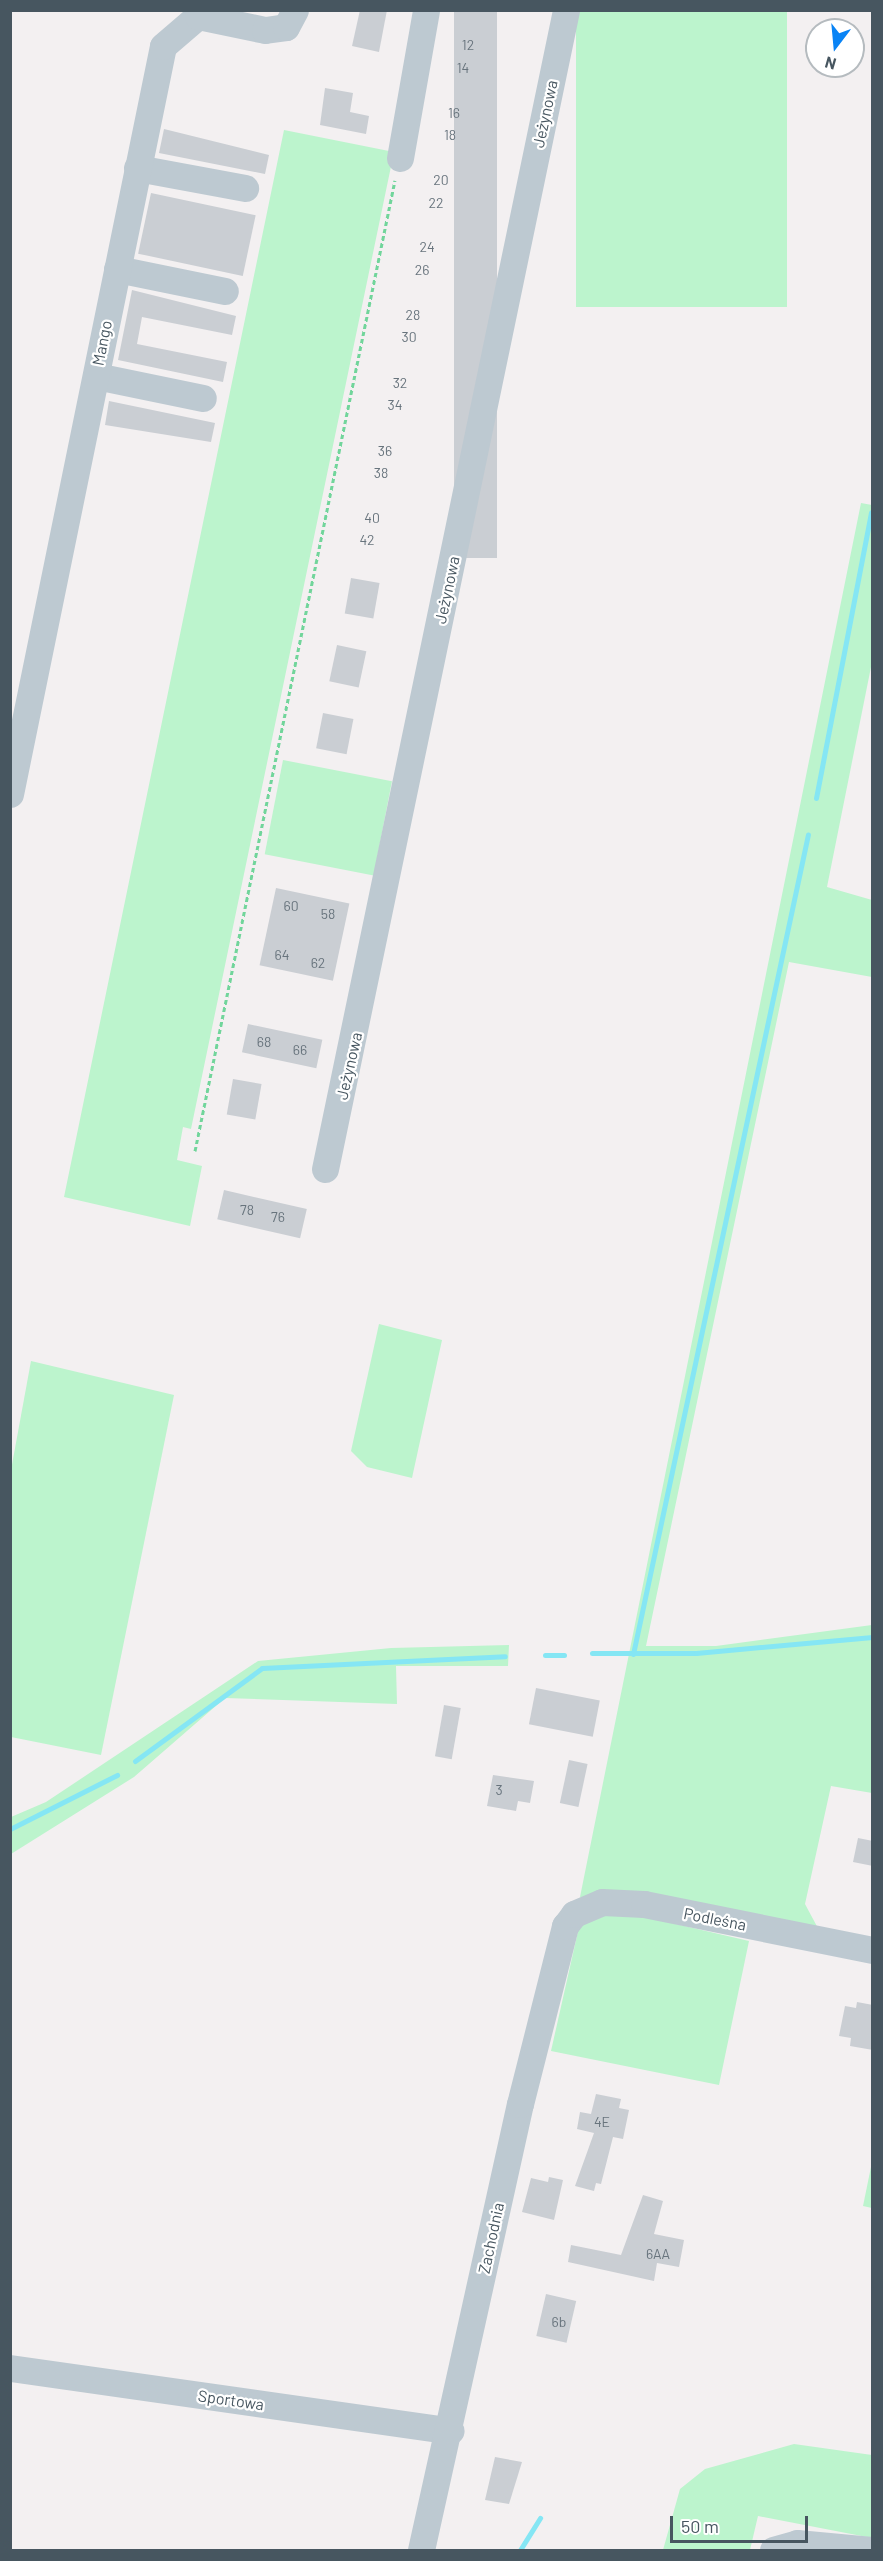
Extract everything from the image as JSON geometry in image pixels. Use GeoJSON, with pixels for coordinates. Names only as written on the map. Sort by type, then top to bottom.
{"type":"FeatureCollection","features":[{"type":"Feature","properties":{"kind":"street","name":"Mango"},"geometry":{"type":"LineString","coordinates":[[10,794],[158,62],[175,32],[198,16],[279,29],[290,24],[295,10]]}},
{"type":"Feature","properties":{"kind":"street"},"geometry":{"type":"LineString","coordinates":[[400,158],[426,10]]}},
{"type":"Feature","properties":{"kind":"street","name":"Jeżynowa"},"geometry":{"type":"LineString","coordinates":[[326,1169],[566,10]]}},
{"type":"Feature","properties":{"kind":"street"},"geometry":{"type":"LineString","coordinates":[[137,168],[245,188]]}},
{"type":"Feature","properties":{"kind":"street"},"geometry":{"type":"LineString","coordinates":[[117,269],[225,291]]}},
{"type":"Feature","properties":{"kind":"street"},"geometry":{"type":"LineString","coordinates":[[96,376],[203,398]]}},
{"type":"Feature","properties":{"kind":"street","name":"Podleśna"},"geometry":{"type":"LineString","coordinates":[[565,1926],[583,1906],[644,1904],[873,1950]]}},
{"type":"Feature","properties":{"kind":"street","name":"Zachodnia"},"geometry":{"type":"LineString","coordinates":[[421,2550],[451,2431],[520,2104],[565,1926]]}},
{"type":"Feature","properties":{"kind":"street","name":"Sportowa"},"geometry":{"type":"LineString","coordinates":[[10,2368],[451,2431]]}},
{"type":"Feature","properties":{"kind":"street"},"geometry":{"type":"LineString","coordinates":[[772,2550],[797,2542],[872,2550]]}},
{"type":"Feature","properties":{"kind":"path"},"geometry":{"type":"LineString","coordinates":[[195,1152],[400,158]]}},
{"type":"Feature","properties":{"kind":"green space"},"geometry":{"type":"Polygon","coordinates":[[[576,11],[787,11],[787,307],[576,307],[576,11]]]}},
{"type":"Feature","properties":{"kind":"green space"},"geometry":{"type":"Polygon","coordinates":[[[284,130],[394,152],[191,1129],[183,1127],[177,1160],[202,1166],[190,1226],[64,1197],[284,130]]]}},
{"type":"Feature","properties":{"kind":"green space"},"geometry":{"type":"Polygon","coordinates":[[[861,503],[872,505],[872,662],[827,887],[872,900],[872,977],[789,962],[646,1646],[716,1646],[872,1625],[872,1793],[831,1786],[805,1904],[820,1932],[580,1897],[861,503]]]}},
{"type":"Feature","properties":{"kind":"green space"},"geometry":{"type":"Polygon","coordinates":[[[283,760],[392,781],[374,875],[265,854],[283,760]]]}},
{"type":"Feature","properties":{"kind":"green space"},"geometry":{"type":"Polygon","coordinates":[[[379,1324],[442,1340],[412,1478],[367,1467],[351,1451],[379,1324]]]}},
{"type":"Feature","properties":{"kind":"green space"},"geometry":{"type":"Polygon","coordinates":[[[31,1361],[174,1395],[101,1755],[11,1737],[11,1470],[31,1361]]]}},
{"type":"Feature","properties":{"kind":"green space"},"geometry":{"type":"Polygon","coordinates":[[[509,1645],[508,1666],[396,1666],[397,1704],[225,1698],[134,1777],[11,1854],[11,1817],[46,1802],[258,1661],[391,1648],[509,1645]]]}},
{"type":"Feature","properties":{"kind":"green space"},"geometry":{"type":"Polygon","coordinates":[[[620,1911],[749,1941],[719,2085],[551,2051],[581,1918],[620,1911]]]}},
{"type":"Feature","properties":{"kind":"green space"},"geometry":{"type":"Polygon","coordinates":[[[872,2162],[872,2208],[863,2206],[872,2162]]]}},
{"type":"Feature","properties":{"kind":"green space"},"geometry":{"type":"Polygon","coordinates":[[[794,2444],[872,2455],[872,2538],[758,2516],[750,2550],[663,2550],[680,2489],[705,2469],[794,2444]]]}},
{"type":"Feature","properties":{"kind":"building"},"geometry":{"type":"Polygon","coordinates":[[[360,10],[387,10],[379,52],[352,46],[360,10]]]}},
{"type":"Feature","properties":{"kind":"building"},"geometry":{"type":"Polygon","coordinates":[[[454,10],[497,10],[497,558],[454,558],[454,10]]]}},
{"type":"Feature","properties":{"kind":"building"},"geometry":{"type":"Polygon","coordinates":[[[325,88],[353,93],[350,112],[369,116],[366,134],[320,125],[325,88]]]}},
{"type":"Feature","properties":{"kind":"building"},"geometry":{"type":"Polygon","coordinates":[[[164,129],[269,155],[265,174],[159,153],[164,129]]]}},
{"type":"Feature","properties":{"kind":"building"},"geometry":{"type":"Polygon","coordinates":[[[151,193],[256,215],[243,276],[138,254],[151,193]]]}},
{"type":"Feature","properties":{"kind":"building"},"geometry":{"type":"Polygon","coordinates":[[[132,290],[236,316],[232,335],[142,317],[137,344],[227,362],[223,382],[118,360],[132,290]]]}},
{"type":"Feature","properties":{"kind":"building"},"geometry":{"type":"Polygon","coordinates":[[[109,401],[215,423],[211,442],[105,425],[109,401]]]}},
{"type":"Feature","properties":{"kind":"building"},"geometry":{"type":"Polygon","coordinates":[[[351,578],[380,583],[373,618],[345,613],[351,578]]]}},
{"type":"Feature","properties":{"kind":"building"},"geometry":{"type":"Polygon","coordinates":[[[337,645],[366,651],[359,687],[329,681],[337,645]]]}},
{"type":"Feature","properties":{"kind":"building"},"geometry":{"type":"Polygon","coordinates":[[[323,713],[353,719],[347,754],[316,748],[323,713]]]}},
{"type":"Feature","properties":{"kind":"building"},"geometry":{"type":"Polygon","coordinates":[[[276,888],[349,904],[333,981],[260,965],[276,888]]]}},
{"type":"Feature","properties":{"kind":"building"},"geometry":{"type":"Polygon","coordinates":[[[248,1024],[322,1040],[316,1068],[242,1052],[248,1024]]]}},
{"type":"Feature","properties":{"kind":"building"},"geometry":{"type":"Polygon","coordinates":[[[233,1079],[262,1084],[255,1119],[227,1114],[233,1079]]]}},
{"type":"Feature","properties":{"kind":"building"},"geometry":{"type":"Polygon","coordinates":[[[224,1190],[307,1209],[300,1238],[217,1219],[224,1190]]]}},
{"type":"Feature","properties":{"kind":"building"},"geometry":{"type":"Polygon","coordinates":[[[536,1688],[600,1700],[593,1737],[529,1724],[536,1688]]]}},
{"type":"Feature","properties":{"kind":"building"},"geometry":{"type":"Polygon","coordinates":[[[444,1705],[461,1708],[452,1759],[435,1756],[444,1705]]]}},
{"type":"Feature","properties":{"kind":"building"},"geometry":{"type":"Polygon","coordinates":[[[569,1760],[588,1764],[578,1807],[560,1803],[569,1760]]]}},
{"type":"Feature","properties":{"kind":"building"},"geometry":{"type":"Polygon","coordinates":[[[493,1775],[534,1781],[530,1803],[518,1801],[516,1811],[487,1806],[493,1775]]]}},
{"type":"Feature","properties":{"kind":"building"},"geometry":{"type":"Polygon","coordinates":[[[858,1838],[873,1841],[873,1866],[853,1862],[858,1838]]]}},
{"type":"Feature","properties":{"kind":"building"},"geometry":{"type":"Polygon","coordinates":[[[857,2002],[873,2005],[873,2050],[850,2046],[851,2038],[839,2036],[845,2006],[856,2008],[857,2002]]]}},
{"type":"Feature","properties":{"kind":"building"},"geometry":{"type":"Polygon","coordinates":[[[596,2094],[621,2099],[619,2108],[629,2110],[623,2139],[613,2137],[601,2184],[596,2183],[594,2191],[575,2186],[594,2133],[577,2129],[580,2112],[591,2114],[596,2094]]]}},
{"type":"Feature","properties":{"kind":"building"},"geometry":{"type":"Polygon","coordinates":[[[549,2177],[563,2180],[554,2220],[522,2212],[531,2178],[548,2182],[549,2177]]]}},
{"type":"Feature","properties":{"kind":"building"},"geometry":{"type":"Polygon","coordinates":[[[643,2195],[663,2201],[654,2234],[684,2240],[679,2267],[657,2263],[654,2281],[568,2262],[571,2245],[621,2255],[643,2195]]]}},
{"type":"Feature","properties":{"kind":"building"},"geometry":{"type":"Polygon","coordinates":[[[546,2294],[576,2301],[567,2343],[536,2336],[546,2294]]]}},
{"type":"Feature","properties":{"kind":"building"},"geometry":{"type":"Polygon","coordinates":[[[495,2457],[522,2462],[509,2504],[485,2500],[495,2457]]]}},
{"type":"Feature","properties":{"kind":"waterway"},"geometry":{"type":"LineString","coordinates":[[816,798],[871,512]]}},
{"type":"Feature","properties":{"kind":"waterway"},"geometry":{"type":"LineString","coordinates":[[633,1654],[808,834]]}},
{"type":"Feature","properties":{"kind":"waterway"},"geometry":{"type":"LineString","coordinates":[[592,1653],[696,1653],[872,1637]]}},
{"type":"Feature","properties":{"kind":"waterway"},"geometry":{"type":"LineString","coordinates":[[545,1655],[564,1655]]}},
{"type":"Feature","properties":{"kind":"waterway"},"geometry":{"type":"LineString","coordinates":[[135,1761],[262,1668],[505,1656]]}},
{"type":"Feature","properties":{"kind":"waterway"},"geometry":{"type":"LineString","coordinates":[[10,1829],[117,1775]]}},
{"type":"Feature","properties":{"kind":"waterway"},"geometry":{"type":"LineString","coordinates":[[520,2550],[540,2518]]}}]}
